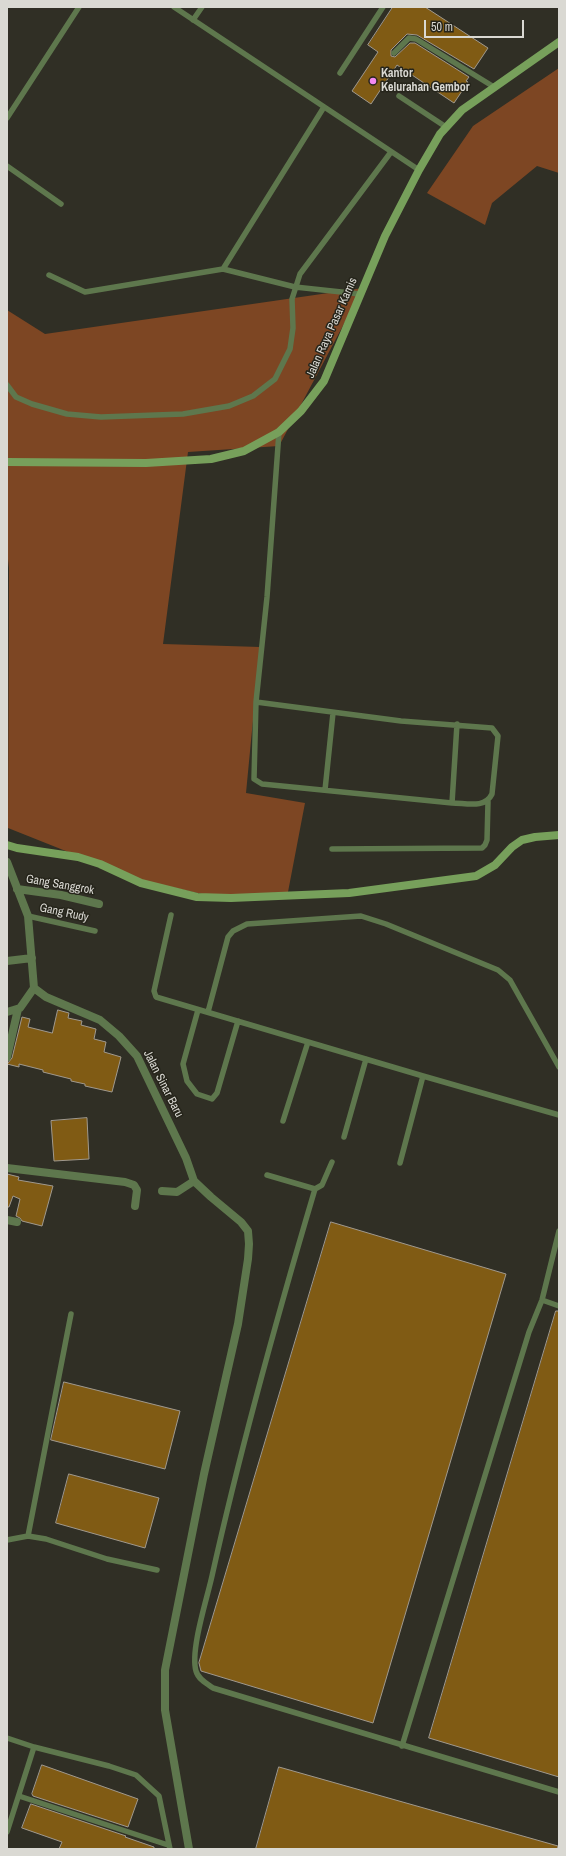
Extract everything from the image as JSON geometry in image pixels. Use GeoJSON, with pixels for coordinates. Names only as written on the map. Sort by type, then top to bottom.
{"type":"FeatureCollection","features":[{"type":"Feature","properties":{"kind":"main road","name":"Jalan Raya Pasar Kamis"},"geometry":{"type":"LineString","coordinates":[[7,462],[146,463],[211,459],[244,451],[279,432],[301,411],[324,381],[385,236],[419,170],[440,134],[462,110],[559,42]]}},
{"type":"Feature","properties":{"kind":"main road"},"geometry":{"type":"LineString","coordinates":[[7,845],[85,859],[100,864],[141,883],[169,891],[197,897],[230,898],[349,893],[476,876],[495,865],[512,847],[522,840],[534,837],[559,835]]}},
{"type":"Feature","properties":{"kind":"street"},"geometry":{"type":"LineString","coordinates":[[7,862],[28,916],[34,988],[18,1009],[7,1012]]}},
{"type":"Feature","properties":{"kind":"street","name":"Gang Sanggrok"},"geometry":{"type":"LineString","coordinates":[[17,889],[61,895],[99,904]]}},
{"type":"Feature","properties":{"kind":"street"},"geometry":{"type":"LineString","coordinates":[[7,961],[32,958]]}},
{"type":"Feature","properties":{"kind":"street","name":"Jalan Sinar Baru"},"geometry":{"type":"LineString","coordinates":[[34,988],[46,997],[100,1020],[119,1036],[137,1056],[186,1158],[194,1181],[241,1222],[248,1231],[248,1259],[238,1324],[204,1474],[165,1670],[165,1710],[188,1849]]}},
{"type":"Feature","properties":{"kind":"street"},"geometry":{"type":"LineString","coordinates":[[7,1057],[18,1009]]}},
{"type":"Feature","properties":{"kind":"street"},"geometry":{"type":"LineString","coordinates":[[7,1168],[130,1183],[134,1185],[137,1190],[135,1206]]}},
{"type":"Feature","properties":{"kind":"street"},"geometry":{"type":"LineString","coordinates":[[162,1191],[177,1192],[194,1181]]}},
{"type":"Feature","properties":{"kind":"street"},"geometry":{"type":"LineString","coordinates":[[7,1220],[17,1222]]}},
{"type":"Feature","properties":{"kind":"lane"},"geometry":{"type":"LineString","coordinates":[[7,118],[79,7]]}},
{"type":"Feature","properties":{"kind":"lane"},"geometry":{"type":"LineString","coordinates":[[174,7],[419,170]]}},
{"type":"Feature","properties":{"kind":"lane"},"geometry":{"type":"LineString","coordinates":[[193,20],[202,7]]}},
{"type":"Feature","properties":{"kind":"lane"},"geometry":{"type":"LineString","coordinates":[[340,73],[383,7]]}},
{"type":"Feature","properties":{"kind":"lane"},"geometry":{"type":"LineString","coordinates":[[394,53],[409,38],[416,39],[494,87]]}},
{"type":"Feature","properties":{"kind":"lane"},"geometry":{"type":"LineString","coordinates":[[399,96],[446,128]]}},
{"type":"Feature","properties":{"kind":"lane"},"geometry":{"type":"LineString","coordinates":[[222,269],[324,107]]}},
{"type":"Feature","properties":{"kind":"lane"},"geometry":{"type":"LineString","coordinates":[[7,385],[16,397],[32,404],[67,414],[101,417],[183,414],[229,406],[253,396],[275,379],[290,349],[294,328],[292,299],[300,274],[391,152]]}},
{"type":"Feature","properties":{"kind":"lane"},"geometry":{"type":"LineString","coordinates":[[7,166],[61,204]]}},
{"type":"Feature","properties":{"kind":"lane"},"geometry":{"type":"LineString","coordinates":[[48,275],[85,292],[222,269],[295,287],[360,294]]}},
{"type":"Feature","properties":{"kind":"lane"},"geometry":{"type":"LineString","coordinates":[[279,432],[256,702],[254,779],[262,784],[452,803],[482,804],[488,802]]}},
{"type":"Feature","properties":{"kind":"lane"},"geometry":{"type":"LineString","coordinates":[[256,702],[401,721],[489,727],[496,731],[498,736],[492,794],[488,802],[487,840],[482,848],[332,849]]}},
{"type":"Feature","properties":{"kind":"lane"},"geometry":{"type":"LineString","coordinates":[[325,790],[333,713]]}},
{"type":"Feature","properties":{"kind":"lane"},"geometry":{"type":"LineString","coordinates":[[452,803],[458,724]]}},
{"type":"Feature","properties":{"kind":"lane","name":"Gang Rudy"},"geometry":{"type":"LineString","coordinates":[[28,916],[95,931]]}},
{"type":"Feature","properties":{"kind":"lane"},"geometry":{"type":"LineString","coordinates":[[171,916],[154,991],[156,997],[423,1076],[559,1114]]}},
{"type":"Feature","properties":{"kind":"lane"},"geometry":{"type":"LineString","coordinates":[[208,1012],[228,937],[234,930],[247,924],[361,916],[386,924],[498,970],[510,980],[559,1067]]}},
{"type":"Feature","properties":{"kind":"lane"},"geometry":{"type":"LineString","coordinates":[[198,1010],[183,1064],[187,1081],[197,1094],[212,1099],[217,1093],[238,1021]]}},
{"type":"Feature","properties":{"kind":"lane"},"geometry":{"type":"LineString","coordinates":[[283,1121],[308,1042]]}},
{"type":"Feature","properties":{"kind":"lane"},"geometry":{"type":"LineString","coordinates":[[344,1137],[366,1059]]}},
{"type":"Feature","properties":{"kind":"lane"},"geometry":{"type":"LineString","coordinates":[[400,1163],[423,1076]]}},
{"type":"Feature","properties":{"kind":"lane"},"geometry":{"type":"LineString","coordinates":[[332,1162],[322,1185],[315,1189],[271,1339],[219,1543],[196,1644],[196,1672],[203,1681],[213,1688],[559,1792]]}},
{"type":"Feature","properties":{"kind":"lane"},"geometry":{"type":"LineString","coordinates":[[267,1174],[315,1189]]}},
{"type":"Feature","properties":{"kind":"lane"},"geometry":{"type":"LineString","coordinates":[[402,1746],[529,1332],[542,1300],[559,1231]]}},
{"type":"Feature","properties":{"kind":"lane"},"geometry":{"type":"LineString","coordinates":[[542,1300],[559,1306]]}},
{"type":"Feature","properties":{"kind":"lane"},"geometry":{"type":"LineString","coordinates":[[28,1536],[71,1314]]}},
{"type":"Feature","properties":{"kind":"lane"},"geometry":{"type":"LineString","coordinates":[[7,1540],[28,1536],[107,1559],[157,1570]]}},
{"type":"Feature","properties":{"kind":"lane"},"geometry":{"type":"LineString","coordinates":[[7,1738],[34,1747],[109,1766],[136,1776],[159,1796],[169,1847],[19,1796]]}},
{"type":"Feature","properties":{"kind":"lane"},"geometry":{"type":"LineString","coordinates":[[7,1832],[34,1747]]}},
{"type":"Feature","properties":{"kind":"shaded area"},"geometry":{"type":"Polygon","coordinates":[[[559,68],[559,173],[537,166],[492,203],[485,225],[427,193],[473,126],[559,68]]]}},
{"type":"Feature","properties":{"kind":"shaded area"},"geometry":{"type":"Polygon","coordinates":[[[363,288],[279,446],[188,452],[163,644],[260,647],[246,793],[305,803],[288,892],[215,897],[136,879],[8,828],[9,568],[7,550],[7,310],[45,334],[363,288]]]}},
{"type":"Feature","properties":{"kind":"building"},"geometry":{"type":"Polygon","coordinates":[[[393,7],[425,7],[488,48],[474,69],[417,35],[407,34],[391,50],[391,56],[395,57],[410,43],[415,43],[469,77],[466,81],[468,82],[454,103],[397,65],[371,104],[352,91],[378,52],[368,45],[393,7]]]}},
{"type":"Feature","properties":{"kind":"building"},"geometry":{"type":"Polygon","coordinates":[[[58,1010],[69,1013],[68,1018],[82,1021],[81,1025],[96,1029],[94,1039],[106,1042],[104,1052],[121,1057],[112,1092],[85,1086],[85,1084],[71,1081],[71,1079],[43,1072],[43,1070],[19,1064],[19,1067],[7,1064],[12,1058],[22,1017],[30,1019],[28,1027],[52,1033],[58,1010]]]}},
{"type":"Feature","properties":{"kind":"building"},"geometry":{"type":"Polygon","coordinates":[[[87,1118],[89,1159],[54,1161],[51,1121],[87,1118]]]}},
{"type":"Feature","properties":{"kind":"building"},"geometry":{"type":"Polygon","coordinates":[[[7,1174],[19,1177],[18,1180],[53,1186],[42,1226],[22,1221],[16,1216],[20,1199],[13,1196],[9,1207],[7,1207],[7,1174]]]}},
{"type":"Feature","properties":{"kind":"building"},"geometry":{"type":"Polygon","coordinates":[[[331,1222],[506,1274],[373,1723],[201,1671],[199,1663],[331,1222]]]}},
{"type":"Feature","properties":{"kind":"building"},"geometry":{"type":"Polygon","coordinates":[[[556,1311],[559,1311],[559,1777],[429,1738],[556,1311]]]}},
{"type":"Feature","properties":{"kind":"building"},"geometry":{"type":"Polygon","coordinates":[[[64,1382],[180,1411],[165,1469],[51,1440],[64,1382]]]}},
{"type":"Feature","properties":{"kind":"building"},"geometry":{"type":"Polygon","coordinates":[[[69,1474],[159,1498],[145,1548],[56,1523],[69,1474]]]}},
{"type":"Feature","properties":{"kind":"building"},"geometry":{"type":"Polygon","coordinates":[[[42,1765],[138,1799],[128,1827],[33,1796],[32,1794],[42,1765]]]}},
{"type":"Feature","properties":{"kind":"building"},"geometry":{"type":"Polygon","coordinates":[[[279,1767],[558,1846],[557,1849],[256,1849],[279,1767]]]}},
{"type":"Feature","properties":{"kind":"building"},"geometry":{"type":"Polygon","coordinates":[[[31,1804],[126,1836],[125,1837],[154,1847],[154,1849],[59,1849],[62,1842],[22,1828],[31,1804]]]}},
{"type":"Feature","properties":{"kind":"place","name":"Kantor Kelurahan Gembor"},"geometry":{"type":"Point","coordinates":[373,81]}}]}
